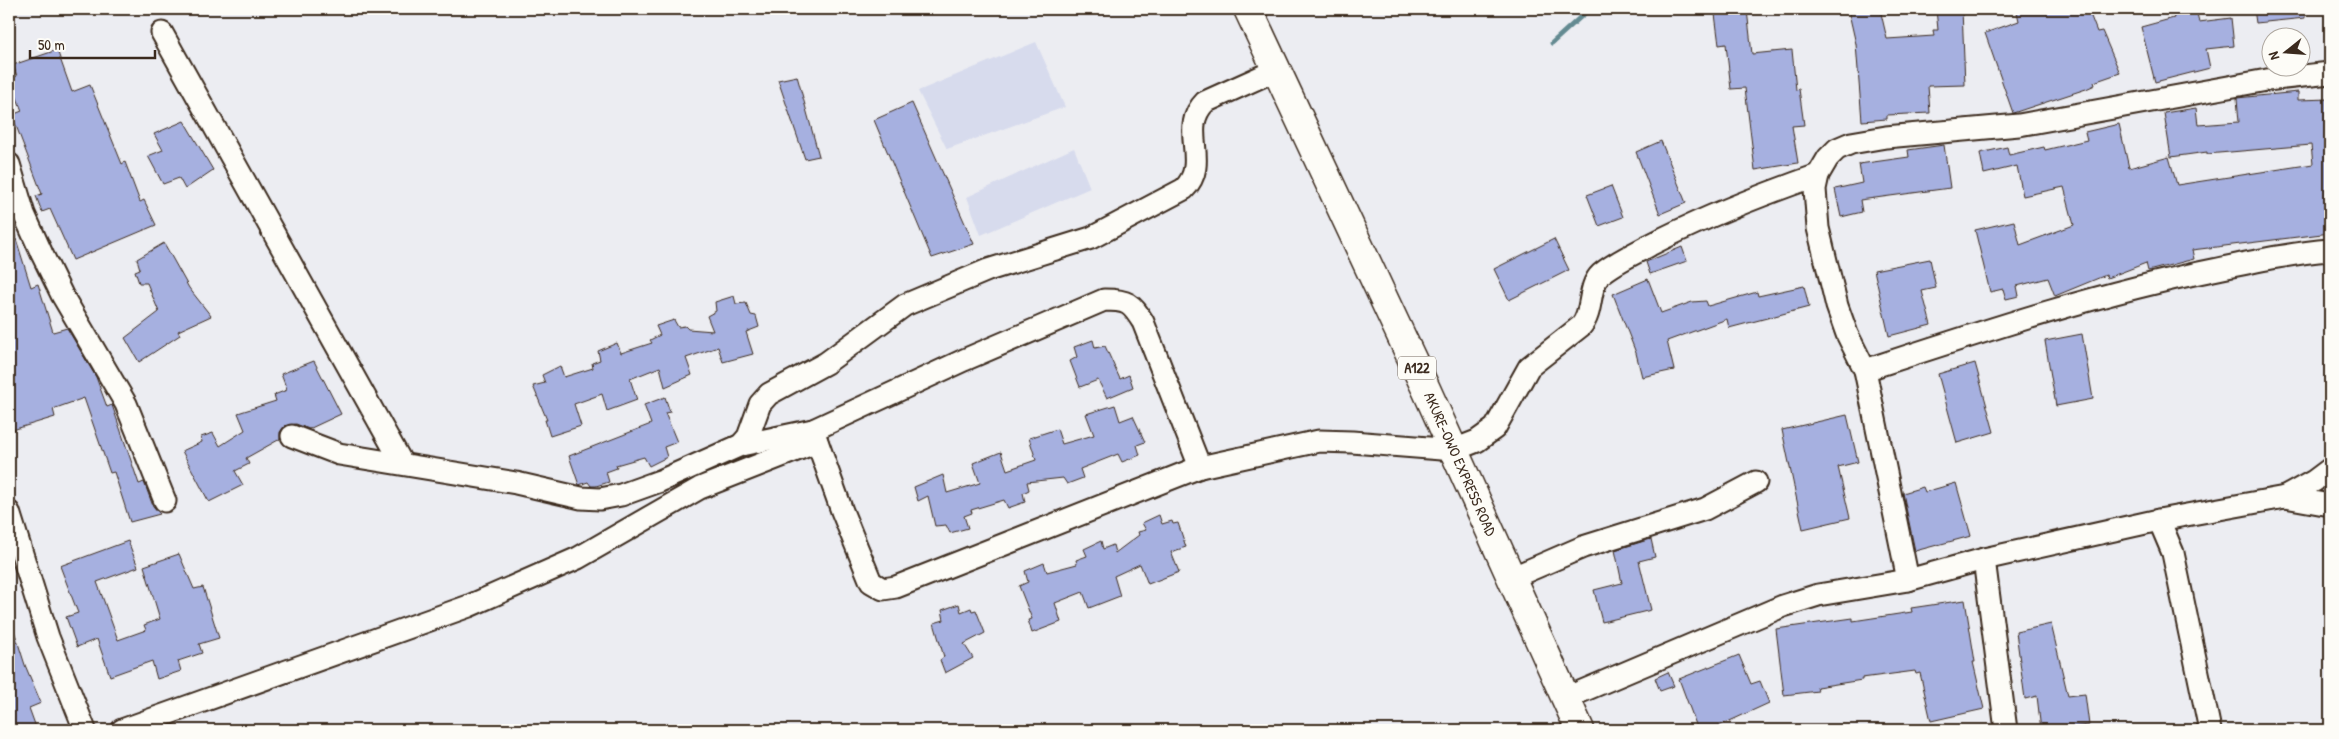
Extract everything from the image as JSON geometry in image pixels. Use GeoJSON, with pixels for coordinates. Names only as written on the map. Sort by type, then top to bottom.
{"type":"FeatureCollection","features":[{"type":"Feature","properties":{"kind":"highway","name":"AKURE-OWO EXPRESS ROAD"},"geometry":{"type":"LineString","coordinates":[[1248,9],[1454,450],[1580,730]]}},
{"type":"Feature","properties":{"kind":"street"},"geometry":{"type":"LineString","coordinates":[[162,33],[402,463]]}},
{"type":"Feature","properties":{"kind":"street"},"geometry":{"type":"LineString","coordinates":[[740,445],[748,437],[760,404],[769,394],[826,364],[905,304],[988,270],[1091,238],[1184,189],[1192,180],[1196,170],[1194,121],[1198,108],[1205,102],[1276,70]]}},
{"type":"Feature","properties":{"kind":"street"},"geometry":{"type":"LineString","coordinates":[[1908,580],[1865,370],[1847,334],[1837,306],[1818,228],[1815,189],[1818,175],[1828,158],[1837,149],[1851,143],[1886,137],[2019,125],[2267,80],[2330,72]]}},
{"type":"Feature","properties":{"kind":"street"},"geometry":{"type":"LineString","coordinates":[[9,164],[16,217],[126,404],[165,501]]}},
{"type":"Feature","properties":{"kind":"street"},"geometry":{"type":"LineString","coordinates":[[815,436],[842,511],[872,582],[883,589],[896,587],[1200,467],[1319,442],[1352,442],[1454,450],[1477,441],[1496,428],[1529,367],[1581,326],[1588,318],[1594,283],[1600,275],[1615,264],[1695,222],[1818,175]]}},
{"type":"Feature","properties":{"kind":"street"},"geometry":{"type":"LineString","coordinates":[[1865,370],[2028,317],[2177,277],[2300,252],[2330,250]]}},
{"type":"Feature","properties":{"kind":"street"},"geometry":{"type":"LineString","coordinates":[[122,730],[469,606],[578,558],[700,488],[815,436],[964,360],[1104,300],[1120,300],[1132,304],[1143,322],[1200,467]]}},
{"type":"Feature","properties":{"kind":"street"},"geometry":{"type":"LineString","coordinates":[[292,436],[339,454],[516,483],[581,498],[600,499],[621,495],[660,481],[740,445],[815,436]]}},
{"type":"Feature","properties":{"kind":"street"},"geometry":{"type":"LineString","coordinates":[[1566,698],[1783,606],[1818,595],[1908,580],[1984,559],[2159,520],[2285,497],[2314,481],[2330,469]]}},
{"type":"Feature","properties":{"kind":"street"},"geometry":{"type":"LineString","coordinates":[[1511,578],[1583,547],[1705,508],[1756,482]]}},
{"type":"Feature","properties":{"kind":"street"},"geometry":{"type":"LineString","coordinates":[[2285,497],[2330,505]]}},
{"type":"Feature","properties":{"kind":"street"},"geometry":{"type":"LineString","coordinates":[[9,512],[48,637],[85,730]]}},
{"type":"Feature","properties":{"kind":"street"},"geometry":{"type":"LineString","coordinates":[[2159,520],[2173,553],[2210,730]]}},
{"type":"Feature","properties":{"kind":"street"},"geometry":{"type":"LineString","coordinates":[[1984,559],[2006,730]]}},
{"type":"Feature","properties":{"kind":"shaded area"},"geometry":{"type":"Polygon","coordinates":[[[1036,42],[1065,107],[947,149],[918,91],[1036,42]]]}},
{"type":"Feature","properties":{"kind":"shaded area"},"geometry":{"type":"Polygon","coordinates":[[[1074,148],[1090,188],[981,235],[967,197],[1074,148]]]}},
{"type":"Feature","properties":{"kind":"building"},"geometry":{"type":"Polygon","coordinates":[[[1848,9],[1880,9],[1887,39],[1934,36],[1933,30],[1938,30],[1936,9],[1962,9],[1965,85],[1928,86],[1930,113],[1887,115],[1887,119],[1862,121],[1856,44],[1848,9]]]}},
{"type":"Feature","properties":{"kind":"building"},"geometry":{"type":"Polygon","coordinates":[[[2026,9],[2088,9],[2097,32],[2102,31],[2120,73],[2094,82],[2095,85],[2086,89],[2013,113],[1985,33],[2019,21],[2017,12],[2026,9]]]}},
{"type":"Feature","properties":{"kind":"building"},"geometry":{"type":"Polygon","coordinates":[[[2196,9],[2199,22],[2231,18],[2234,46],[2206,49],[2210,68],[2155,82],[2141,27],[2174,18],[2173,14],[2196,9]]]}},
{"type":"Feature","properties":{"kind":"building"},"geometry":{"type":"Polygon","coordinates":[[[2254,9],[2305,9],[2305,18],[2256,23],[2254,9]]]}},
{"type":"Feature","properties":{"kind":"building"},"geometry":{"type":"Polygon","coordinates":[[[1747,10],[1752,54],[1792,50],[1796,90],[1799,89],[1804,125],[1792,126],[1798,163],[1755,170],[1745,88],[1731,89],[1726,44],[1719,45],[1715,14],[1747,10]]]}},
{"type":"Feature","properties":{"kind":"building"},"geometry":{"type":"Polygon","coordinates":[[[57,50],[72,92],[90,85],[122,164],[125,162],[140,202],[144,200],[156,225],[73,260],[50,209],[42,212],[36,196],[42,194],[12,115],[22,111],[10,79],[17,76],[13,65],[57,50]]]}},
{"type":"Feature","properties":{"kind":"building"},"geometry":{"type":"Polygon","coordinates":[[[797,76],[819,156],[805,159],[778,80],[797,76]]]}},
{"type":"Feature","properties":{"kind":"building"},"geometry":{"type":"Polygon","coordinates":[[[2298,92],[2298,100],[2330,99],[2330,233],[2192,250],[2194,259],[2148,271],[2146,263],[2107,278],[2106,275],[2055,296],[2048,278],[2017,286],[2019,296],[2006,299],[2003,289],[1990,292],[1975,230],[2014,221],[2020,245],[2074,225],[2064,187],[2023,196],[2017,166],[1984,174],[1980,153],[2007,147],[2009,155],[2044,147],[2045,150],[2087,140],[2085,132],[2119,124],[2129,168],[2169,157],[2177,185],[2313,164],[2311,145],[2207,154],[2207,152],[2171,157],[2164,113],[2196,108],[2198,125],[2239,122],[2237,98],[2298,92]]]}},
{"type":"Feature","properties":{"kind":"building"},"geometry":{"type":"Polygon","coordinates":[[[912,103],[974,244],[932,258],[874,120],[912,103]]]}},
{"type":"Feature","properties":{"kind":"building"},"geometry":{"type":"Polygon","coordinates":[[[184,121],[213,170],[185,189],[179,178],[163,184],[148,156],[163,150],[154,134],[184,121]]]}},
{"type":"Feature","properties":{"kind":"building"},"geometry":{"type":"Polygon","coordinates":[[[1661,141],[1686,203],[1660,214],[1636,152],[1661,141]]]}},
{"type":"Feature","properties":{"kind":"building"},"geometry":{"type":"Polygon","coordinates":[[[1944,145],[1950,188],[1860,200],[1862,212],[1841,217],[1835,189],[1862,183],[1859,164],[1909,157],[1908,150],[1944,145]]]}},
{"type":"Feature","properties":{"kind":"building"},"geometry":{"type":"Polygon","coordinates":[[[1611,186],[1623,217],[1599,226],[1587,195],[1611,186]]]}},
{"type":"Feature","properties":{"kind":"building"},"geometry":{"type":"Polygon","coordinates":[[[12,226],[31,287],[38,284],[53,332],[67,328],[96,377],[107,407],[112,405],[139,484],[144,482],[153,506],[160,514],[130,522],[114,472],[110,473],[84,398],[53,409],[55,417],[9,431],[9,342],[13,340],[9,328],[9,227],[12,226]]]}},
{"type":"Feature","properties":{"kind":"building"},"geometry":{"type":"Polygon","coordinates":[[[1554,239],[1569,270],[1509,300],[1494,269],[1554,239]]]}},
{"type":"Feature","properties":{"kind":"building"},"geometry":{"type":"Polygon","coordinates":[[[164,243],[189,288],[211,316],[178,331],[180,335],[139,362],[125,338],[159,312],[147,283],[139,283],[135,271],[140,269],[137,259],[164,243]]]}},
{"type":"Feature","properties":{"kind":"building"},"geometry":{"type":"Polygon","coordinates":[[[1682,247],[1687,261],[1650,274],[1646,262],[1682,247]]]}},
{"type":"Feature","properties":{"kind":"building"},"geometry":{"type":"Polygon","coordinates":[[[1930,259],[1936,288],[1922,291],[1931,325],[1889,336],[1874,270],[1930,259]]]}},
{"type":"Feature","properties":{"kind":"building"},"geometry":{"type":"Polygon","coordinates":[[[1648,279],[1661,313],[1692,302],[1706,301],[1708,306],[1757,292],[1758,296],[1804,286],[1809,307],[1729,328],[1727,319],[1667,341],[1674,370],[1642,377],[1636,353],[1613,294],[1648,279]]]}},
{"type":"Feature","properties":{"kind":"building"},"geometry":{"type":"Polygon","coordinates":[[[734,296],[736,304],[746,303],[751,315],[756,316],[759,327],[746,332],[753,354],[723,362],[718,347],[686,358],[692,375],[665,387],[660,367],[630,379],[637,400],[607,411],[602,394],[574,404],[581,426],[550,436],[545,420],[547,420],[533,386],[545,383],[542,375],[560,366],[564,377],[593,368],[592,363],[600,360],[598,351],[617,343],[621,353],[652,343],[650,340],[660,335],[656,326],[674,320],[678,327],[685,326],[688,329],[713,331],[707,316],[716,311],[715,302],[734,296]]]}},
{"type":"Feature","properties":{"kind":"building"},"geometry":{"type":"Polygon","coordinates":[[[2082,334],[2093,399],[2056,406],[2045,341],[2082,334]]]}},
{"type":"Feature","properties":{"kind":"building"},"geometry":{"type":"Polygon","coordinates":[[[1093,340],[1095,348],[1105,346],[1120,379],[1129,375],[1133,387],[1107,398],[1098,380],[1080,387],[1070,361],[1077,357],[1074,347],[1093,340]]]}},
{"type":"Feature","properties":{"kind":"building"},"geometry":{"type":"Polygon","coordinates":[[[314,361],[341,414],[309,429],[296,424],[285,426],[280,432],[280,439],[246,458],[249,464],[235,471],[243,485],[209,502],[182,451],[202,442],[201,437],[213,433],[220,446],[245,430],[238,413],[276,401],[274,395],[287,390],[281,374],[314,361]]]}},
{"type":"Feature","properties":{"kind":"building"},"geometry":{"type":"Polygon","coordinates":[[[1975,363],[1994,432],[1957,443],[1938,374],[1975,363]]]}},
{"type":"Feature","properties":{"kind":"building"},"geometry":{"type":"Polygon","coordinates":[[[665,397],[670,412],[665,413],[677,442],[664,447],[667,457],[649,466],[644,457],[616,465],[617,468],[606,472],[609,482],[596,486],[591,486],[588,482],[579,485],[569,456],[651,424],[644,405],[665,397]]]}},
{"type":"Feature","properties":{"kind":"building"},"geometry":{"type":"Polygon","coordinates":[[[1115,405],[1120,421],[1133,416],[1145,442],[1137,445],[1140,455],[1122,462],[1118,454],[1080,469],[1083,478],[1067,484],[1063,478],[1027,482],[1029,490],[1023,493],[1025,502],[1008,508],[1004,500],[971,510],[972,513],[964,516],[968,528],[950,533],[946,525],[935,526],[928,496],[918,501],[914,487],[943,475],[947,493],[980,483],[973,463],[1001,452],[1007,470],[1036,460],[1029,438],[1057,429],[1062,444],[1094,435],[1086,414],[1115,405]]]}},
{"type":"Feature","properties":{"kind":"building"},"geometry":{"type":"Polygon","coordinates":[[[1847,415],[1858,462],[1838,467],[1850,518],[1803,529],[1782,430],[1847,415]]]}},
{"type":"Feature","properties":{"kind":"building"},"geometry":{"type":"Polygon","coordinates":[[[1956,483],[1971,536],[1915,551],[1903,493],[1923,487],[1925,492],[1956,483]]]}},
{"type":"Feature","properties":{"kind":"building"},"geometry":{"type":"Polygon","coordinates":[[[1159,515],[1162,524],[1172,521],[1173,524],[1178,523],[1186,547],[1171,552],[1179,572],[1148,584],[1140,564],[1114,576],[1120,596],[1089,608],[1083,592],[1055,603],[1061,622],[1032,633],[1028,620],[1032,619],[1019,586],[1028,582],[1025,571],[1044,563],[1047,572],[1077,564],[1076,560],[1087,556],[1084,549],[1101,541],[1103,549],[1113,545],[1115,553],[1139,535],[1138,532],[1146,530],[1142,523],[1159,515]]]}},
{"type":"Feature","properties":{"kind":"building"},"geometry":{"type":"Polygon","coordinates":[[[1651,539],[1655,557],[1639,561],[1651,610],[1602,622],[1594,590],[1622,583],[1615,550],[1651,539]]]}},
{"type":"Feature","properties":{"kind":"building"},"geometry":{"type":"Polygon","coordinates":[[[128,541],[138,567],[97,582],[118,640],[146,630],[144,625],[160,619],[144,566],[179,554],[194,589],[203,587],[219,638],[199,644],[202,653],[178,661],[181,671],[157,679],[152,661],[110,676],[97,639],[77,647],[66,617],[78,613],[60,566],[128,541]]]}},
{"type":"Feature","properties":{"kind":"building"},"geometry":{"type":"Polygon","coordinates":[[[1965,600],[1975,662],[1973,662],[1984,709],[1931,721],[1920,673],[1916,674],[1915,671],[1862,678],[1862,680],[1817,687],[1818,691],[1784,695],[1776,629],[1853,618],[1853,621],[1912,612],[1911,608],[1965,600]]]}},
{"type":"Feature","properties":{"kind":"building"},"geometry":{"type":"Polygon","coordinates":[[[959,604],[961,612],[971,608],[972,611],[976,610],[985,633],[964,644],[973,658],[945,673],[940,660],[944,657],[934,623],[944,620],[942,610],[959,604]]]}},
{"type":"Feature","properties":{"kind":"building"},"geometry":{"type":"Polygon","coordinates":[[[9,621],[11,621],[25,665],[41,703],[29,708],[37,730],[9,730],[9,621]]]}},
{"type":"Feature","properties":{"kind":"building"},"geometry":{"type":"Polygon","coordinates":[[[2051,624],[2068,696],[2085,694],[2089,725],[2041,730],[2037,696],[2025,699],[2016,632],[2051,624]]]}},
{"type":"Feature","properties":{"kind":"building"},"geometry":{"type":"Polygon","coordinates":[[[1739,655],[1751,684],[1760,681],[1769,703],[1710,730],[1698,730],[1679,679],[1739,655]]]}},
{"type":"Feature","properties":{"kind":"building"},"geometry":{"type":"Polygon","coordinates":[[[1668,672],[1674,686],[1660,691],[1655,678],[1668,672]]]}},
{"type":"Feature","properties":{"kind":"waterway"},"geometry":{"type":"LineString","coordinates":[[1552,43],[1585,13],[1595,9]]}}]}
